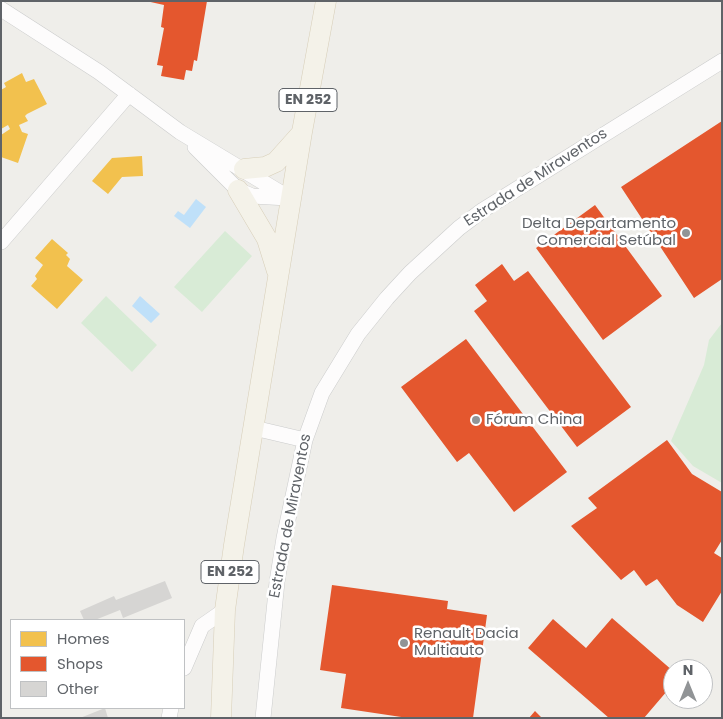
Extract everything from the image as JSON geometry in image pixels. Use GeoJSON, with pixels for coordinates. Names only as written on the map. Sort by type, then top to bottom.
{"type":"FeatureCollection","features":[{"type":"Feature","properties":{"kind":"main road","name":"EN 252"},"geometry":{"type":"LineString","coordinates":[[221,718],[225,610],[302,132],[326,1]]}},
{"type":"Feature","properties":{"kind":"main road"},"geometry":{"type":"LineString","coordinates":[[244,169],[265,167],[276,162],[302,132]]}},
{"type":"Feature","properties":{"kind":"main road"},"geometry":{"type":"LineString","coordinates":[[238,190],[267,239],[279,276]]}},
{"type":"Feature","properties":{"kind":"street"},"geometry":{"type":"LineString","coordinates":[[1,9],[75,56],[180,132],[291,199]]}},
{"type":"Feature","properties":{"kind":"street","name":"Estrada de Miraventos"},"geometry":{"type":"LineString","coordinates":[[263,718],[277,582],[286,528],[305,440],[322,392],[345,354],[387,298],[433,251],[459,228],[508,193],[722,61]]}},
{"type":"Feature","properties":{"kind":"street"},"geometry":{"type":"LineString","coordinates":[[1,242],[129,94]]}},
{"type":"Feature","properties":{"kind":"street"},"geometry":{"type":"LineString","coordinates":[[180,132],[238,190],[252,196],[291,199]]}},
{"type":"Feature","properties":{"kind":"street"},"geometry":{"type":"LineString","coordinates":[[254,428],[305,440]]}},
{"type":"Feature","properties":{"kind":"street"},"geometry":{"type":"LineString","coordinates":[[185,666],[202,626],[225,610]]}},
{"type":"Feature","properties":{"kind":"green space"},"geometry":{"type":"Polygon","coordinates":[[[225,231],[252,256],[202,312],[174,287],[225,231]]]}},
{"type":"Feature","properties":{"kind":"green space"},"geometry":{"type":"Polygon","coordinates":[[[106,296],[157,345],[132,372],[81,323],[106,296]]]}},
{"type":"Feature","properties":{"kind":"green space"},"geometry":{"type":"Polygon","coordinates":[[[722,323],[722,483],[693,466],[671,441],[704,365],[709,340],[722,323]]]}},
{"type":"Feature","properties":{"kind":"water"},"geometry":{"type":"Polygon","coordinates":[[[196,199],[206,207],[190,228],[174,216],[178,211],[184,215],[196,199]]]}},
{"type":"Feature","properties":{"kind":"water"},"geometry":{"type":"Polygon","coordinates":[[[140,296],[160,314],[151,323],[132,306],[140,296]]]}},
{"type":"Feature","properties":{"kind":"building: Homes"},"geometry":{"type":"Polygon","coordinates":[[[22,73],[26,82],[34,79],[47,104],[27,114],[25,116],[28,121],[19,125],[22,132],[28,134],[18,163],[1,157],[1,135],[10,129],[8,125],[1,129],[1,90],[6,87],[4,83],[22,73]]]}},
{"type":"Feature","properties":{"kind":"building: Homes"},"geometry":{"type":"Polygon","coordinates":[[[142,156],[143,176],[122,177],[108,194],[92,181],[112,158],[142,156]]]}},
{"type":"Feature","properties":{"kind":"building: Homes"},"geometry":{"type":"Polygon","coordinates":[[[52,239],[68,253],[66,255],[70,259],[67,266],[83,280],[57,309],[31,286],[37,279],[35,276],[43,265],[35,258],[52,239]]]}},
{"type":"Feature","properties":{"kind":"building: Shops"},"geometry":{"type":"Polygon","coordinates":[[[146,1],[207,1],[197,61],[194,60],[192,71],[186,70],[184,80],[161,76],[163,66],[157,65],[164,28],[161,27],[164,5],[146,1]]]}},
{"type":"Feature","properties":{"kind":"building: Shops","name":"Delta Departamento Comercial Setúbal"},"geometry":{"type":"Polygon","coordinates":[[[722,121],[722,279],[694,298],[621,187],[722,121]]]}},
{"type":"Feature","properties":{"kind":"building: Shops"},"geometry":{"type":"Polygon","coordinates":[[[595,205],[662,296],[603,340],[536,248],[595,205]]]}},
{"type":"Feature","properties":{"kind":"building: Shops"},"geometry":{"type":"Polygon","coordinates":[[[502,264],[514,281],[528,271],[631,407],[577,447],[474,311],[487,301],[475,285],[502,264]]]}},
{"type":"Feature","properties":{"kind":"building: Shops","name":"Fórum China"},"geometry":{"type":"Polygon","coordinates":[[[466,339],[567,472],[514,512],[469,453],[457,462],[401,387],[466,339]]]}},
{"type":"Feature","properties":{"kind":"building: Shops"},"geometry":{"type":"Polygon","coordinates":[[[667,440],[692,474],[722,492],[722,540],[714,553],[722,558],[722,591],[703,622],[677,605],[657,579],[646,586],[634,570],[621,580],[571,526],[597,508],[588,498],[667,440]]]}},
{"type":"Feature","properties":{"kind":"building: Shops","name":"Renault Dacia Multiauto"},"geometry":{"type":"Polygon","coordinates":[[[332,585],[448,601],[447,609],[487,615],[473,718],[408,718],[341,708],[346,674],[320,670],[332,585]]]}},
{"type":"Feature","properties":{"kind":"building: Shops"},"geometry":{"type":"Polygon","coordinates":[[[612,618],[663,662],[663,696],[644,718],[609,718],[528,648],[553,619],[586,648],[612,618]]]}},
{"type":"Feature","properties":{"kind":"building: Shops"},"geometry":{"type":"Polygon","coordinates":[[[535,711],[542,718],[529,718],[535,711]]]}},
{"type":"Feature","properties":{"kind":"building: Other"},"geometry":{"type":"Polygon","coordinates":[[[165,581],[172,598],[123,618],[120,610],[98,619],[84,619],[80,611],[114,596],[116,600],[165,581]]]}},
{"type":"Feature","properties":{"kind":"building: Other"},"geometry":{"type":"Polygon","coordinates":[[[105,709],[108,718],[80,718],[105,709]]]}},
{"type":"Feature","properties":{"kind":"place","name":"Delta Departamento Comercial Setúbal"},"geometry":{"type":"Point","coordinates":[686,233]}},
{"type":"Feature","properties":{"kind":"place","name":"Fórum China"},"geometry":{"type":"Point","coordinates":[476,420]}},
{"type":"Feature","properties":{"kind":"place","name":"Renault Dacia Multiauto"},"geometry":{"type":"Point","coordinates":[404,643]}}]}
